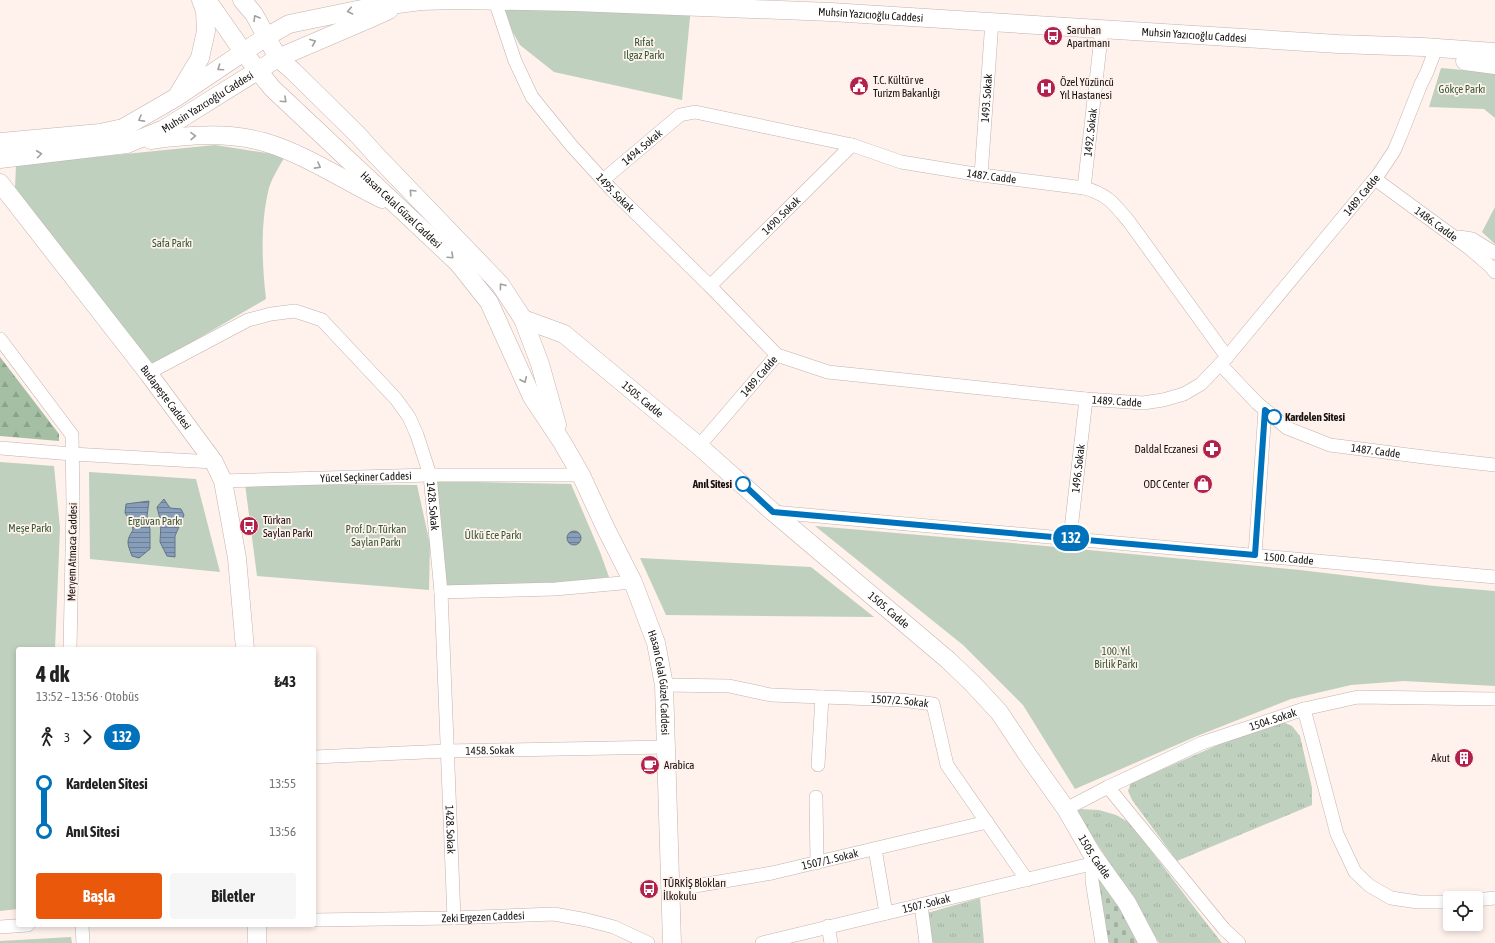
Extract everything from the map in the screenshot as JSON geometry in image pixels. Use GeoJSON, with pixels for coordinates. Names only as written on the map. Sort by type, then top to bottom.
{"type":"FeatureCollection","features":[{"type":"Feature","properties":{"kind":"main road"},"geometry":{"type":"LineString","coordinates":[[175,98],[200,58],[206,31],[205,11],[201,0]]}},
{"type":"Feature","properties":{"kind":"main road","name":"Hasan Celal Güzel Caddesi"},"geometry":{"type":"LineString","coordinates":[[207,0],[244,54],[272,88],[458,262],[489,302],[532,397],[562,442],[581,475],[606,530],[634,582],[656,643],[664,685],[672,943]]}},
{"type":"Feature","properties":{"kind":"main road","name":"Hasan Celal Güzel Caddesi"},"geometry":{"type":"LineString","coordinates":[[242,0],[254,14],[278,58],[294,71],[358,135],[500,284],[523,319],[534,346],[562,442]]}},
{"type":"Feature","properties":{"kind":"main road","name":"Muhsin Yazıcıoğlu Caddesi"},"geometry":{"type":"LineString","coordinates":[[0,142],[100,133],[123,128],[175,98],[244,54],[266,37],[289,24],[367,8],[439,0],[534,1],[832,12],[992,21],[1338,44],[1430,53],[1495,65]]}},
{"type":"Feature","properties":{"kind":"main road","name":"Muhsin Yazıcıoğlu Caddesi"},"geometry":{"type":"LineString","coordinates":[[0,159],[127,144],[164,129],[278,58],[370,19],[402,3]]}},
{"type":"Feature","properties":{"kind":"main road","name":"Muhsin Yazıcıoğlu Caddesi"},"geometry":{"type":"LineString","coordinates":[[1430,53],[1495,52]]}},
{"type":"Feature","properties":{"kind":"main road"},"geometry":{"type":"LineString","coordinates":[[127,144],[180,136],[223,136],[263,142],[296,154],[402,210]]}},
{"type":"Feature","properties":{"kind":"main road","name":"Budapeşte Caddesi"},"geometry":{"type":"LineString","coordinates":[[0,183],[214,462],[223,481],[238,558],[245,647]]}},
{"type":"Feature","properties":{"kind":"main road"},"geometry":{"type":"LineString","coordinates":[[502,332],[523,319]]}},
{"type":"Feature","properties":{"kind":"main road","name":"1505. Cadde"},"geometry":{"type":"LineString","coordinates":[[523,319],[564,334],[699,446],[773,512],[913,629],[972,683],[999,712],[1066,809],[1091,859],[1127,903],[1148,943]]}},
{"type":"Feature","properties":{"kind":"main road"},"geometry":{"type":"LineString","coordinates":[[512,355],[564,334]]}},
{"type":"Feature","properties":{"kind":"main road"},"geometry":{"type":"LineString","coordinates":[[257,927],[257,943]]}},
{"type":"Feature","properties":{"kind":"street","name":"1495. Sokak"},"geometry":{"type":"LineString","coordinates":[[495,1],[515,61],[532,97],[571,145],[603,180],[777,355]]}},
{"type":"Feature","properties":{"kind":"street","name":"1493. Sokak"},"geometry":{"type":"LineString","coordinates":[[981,175],[992,21]]}},
{"type":"Feature","properties":{"kind":"street","name":"1492. Sokak"},"geometry":{"type":"LineString","coordinates":[[1084,188],[1102,28]]}},
{"type":"Feature","properties":{"kind":"street","name":"1489. Cadde"},"geometry":{"type":"LineString","coordinates":[[699,446],[777,355],[828,372],[1086,399],[1143,403],[1163,400],[1184,394],[1201,384],[1224,360],[1375,179],[1394,150],[1427,72],[1430,53]]}},
{"type":"Feature","properties":{"kind":"street","name":"1487. Cadde"},"geometry":{"type":"LineString","coordinates":[[680,115],[696,112],[852,145],[901,162],[981,175],[1084,188],[1098,192],[1114,204],[1130,223],[1224,360],[1257,403],[1287,428],[1330,445],[1495,465]]}},
{"type":"Feature","properties":{"kind":"street","name":"1494. Sokak"},"geometry":{"type":"LineString","coordinates":[[603,180],[680,115]]}},
{"type":"Feature","properties":{"kind":"street","name":"1490. Sokak"},"geometry":{"type":"LineString","coordinates":[[710,286],[852,145]]}},
{"type":"Feature","properties":{"kind":"street","name":"1486. Cadde"},"geometry":{"type":"LineString","coordinates":[[1375,179],[1453,236],[1490,266],[1495,272]]}},
{"type":"Feature","properties":{"kind":"street"},"geometry":{"type":"LineString","coordinates":[[1453,236],[1472,239],[1495,253]]}},
{"type":"Feature","properties":{"kind":"street","name":"1428. Sokak"},"geometry":{"type":"LineString","coordinates":[[148,374],[248,320],[271,314],[295,311],[322,320],[396,399],[409,417],[417,435],[430,475],[441,592],[454,918]]}},
{"type":"Feature","properties":{"kind":"street","name":"Meryem Atmaca Caddesi"},"geometry":{"type":"LineString","coordinates":[[0,339],[72,435],[70,647]]}},
{"type":"Feature","properties":{"kind":"street","name":"1496. Sokak"},"geometry":{"type":"LineString","coordinates":[[1070,538],[1086,399]]}},
{"type":"Feature","properties":{"kind":"street"},"geometry":{"type":"LineString","coordinates":[[1255,555],[1265,410]]}},
{"type":"Feature","properties":{"kind":"street"},"geometry":{"type":"LineString","coordinates":[[0,448],[72,454],[214,462]]}},
{"type":"Feature","properties":{"kind":"street","name":"Yücel Seçkiner Caddesi"},"geometry":{"type":"LineString","coordinates":[[223,481],[430,475],[581,475]]}},
{"type":"Feature","properties":{"kind":"street","name":"1500. Cadde"},"geometry":{"type":"LineString","coordinates":[[773,512],[1495,577]]}},
{"type":"Feature","properties":{"kind":"street"},"geometry":{"type":"LineString","coordinates":[[441,592],[555,590],[634,582]]}},
{"type":"Feature","properties":{"kind":"street","name":"1507/2. Sokak"},"geometry":{"type":"LineString","coordinates":[[664,685],[729,686],[772,695],[900,700],[933,704],[948,765],[1028,880]]}},
{"type":"Feature","properties":{"kind":"street"},"geometry":{"type":"LineString","coordinates":[[818,765],[822,697]]}},
{"type":"Feature","properties":{"kind":"street","name":"1504. Sokak"},"geometry":{"type":"LineString","coordinates":[[1066,809],[1108,787],[1202,743],[1304,709],[1358,697],[1495,699]]}},
{"type":"Feature","properties":{"kind":"street"},"geometry":{"type":"LineString","coordinates":[[1304,709],[1337,834],[1355,872],[1370,886],[1391,898],[1418,902],[1443,902]]}},
{"type":"Feature","properties":{"kind":"street","name":"1458. Sokak"},"geometry":{"type":"LineString","coordinates":[[316,757],[447,751],[666,747]]}},
{"type":"Feature","properties":{"kind":"street"},"geometry":{"type":"LineString","coordinates":[[1108,787],[1224,929],[1239,943]]}},
{"type":"Feature","properties":{"kind":"street"},"geometry":{"type":"LineString","coordinates":[[816,797],[817,863]]}},
{"type":"Feature","properties":{"kind":"street","name":"1507/1. Sokak"},"geometry":{"type":"LineString","coordinates":[[671,890],[772,874],[987,822]]}},
{"type":"Feature","properties":{"kind":"street"},"geometry":{"type":"LineString","coordinates":[[875,849],[886,913]]}},
{"type":"Feature","properties":{"kind":"street"},"geometry":{"type":"LineString","coordinates":[[1091,859],[1094,896],[1102,943]]}},
{"type":"Feature","properties":{"kind":"street","name":"1507. Sokak"},"geometry":{"type":"LineString","coordinates":[[762,943],[828,926],[1028,880],[1091,859]]}},
{"type":"Feature","properties":{"kind":"street"},"geometry":{"type":"LineString","coordinates":[[1483,899],[1495,898]]}},
{"type":"Feature","properties":{"kind":"street"},"geometry":{"type":"LineString","coordinates":[[920,905],[926,943]]}},
{"type":"Feature","properties":{"kind":"street","name":"Zeki Ergezen Caddesi"},"geometry":{"type":"LineString","coordinates":[[316,920],[454,918],[554,914],[587,920],[614,928],[648,943]]}},
{"type":"Feature","properties":{"kind":"street"},"geometry":{"type":"LineString","coordinates":[[0,927],[16,926]]}},
{"type":"Feature","properties":{"kind":"street"},"geometry":{"type":"LineString","coordinates":[[828,926],[830,943]]}},
{"type":"Feature","properties":{"kind":"street"},"geometry":{"type":"LineString","coordinates":[[82,927],[83,943]]}},
{"type":"Feature","properties":{"kind":"green space","name":"Rıfat Ilgaz Parkı"},"geometry":{"type":"Polygon","coordinates":[[[495,1],[691,7],[682,100],[554,72],[520,45],[495,1]]]}},
{"type":"Feature","properties":{"kind":"green space","name":"Gökçe Parkı"},"geometry":{"type":"Polygon","coordinates":[[[1441,68],[1495,73],[1495,118],[1484,109],[1429,107],[1441,68]]]}},
{"type":"Feature","properties":{"kind":"green space","name":"Safa Parkı"},"geometry":{"type":"Polygon","coordinates":[[[215,145],[279,155],[284,158],[270,184],[264,215],[263,258],[266,299],[194,341],[156,371],[15,189],[16,165],[215,145]]]}},
{"type":"Feature","properties":{"kind":"green space"},"geometry":{"type":"Polygon","coordinates":[[[1495,207],[1495,244],[1482,232],[1495,207]]]}},
{"type":"Feature","properties":{"kind":"green space"},"geometry":{"type":"Polygon","coordinates":[[[0,357],[59,434],[59,441],[0,436],[0,357]]]}},
{"type":"Feature","properties":{"kind":"green space","name":"Meşe Parkı"},"geometry":{"type":"Polygon","coordinates":[[[0,462],[54,466],[60,528],[55,647],[16,647],[16,909],[0,911],[0,462]]]}},
{"type":"Feature","properties":{"kind":"green space","name":"Ergüvan Parkı"},"geometry":{"type":"Polygon","coordinates":[[[89,472],[196,479],[220,572],[90,559],[89,472]]]}},
{"type":"Feature","properties":{"kind":"green space","name":"Ülkü Ece Parkı"},"geometry":{"type":"Polygon","coordinates":[[[432,481],[571,484],[609,577],[533,588],[445,591],[432,481]]]}},
{"type":"Feature","properties":{"kind":"green space","name":"Prof. Dr. Türkan Saylan Parkı"},"geometry":{"type":"Polygon","coordinates":[[[245,484],[417,485],[430,544],[429,590],[257,576],[245,484]]]}},
{"type":"Feature","properties":{"kind":"green space","name":"100. Yıl Birlik Parkı"},"geometry":{"type":"Polygon","coordinates":[[[815,526],[1300,570],[1434,586],[1495,591],[1495,686],[1404,681],[1351,685],[1291,699],[1197,736],[1075,789],[1023,705],[963,645],[815,526]]]}},
{"type":"Feature","properties":{"kind":"green space"},"geometry":{"type":"Polygon","coordinates":[[[640,558],[811,567],[874,617],[666,615],[640,558]]]}},
{"type":"Feature","properties":{"kind":"green space"},"geometry":{"type":"Polygon","coordinates":[[[1283,722],[1292,726],[1300,736],[1312,788],[1312,805],[1177,861],[1132,800],[1128,791],[1131,783],[1250,731],[1283,722]]]}},
{"type":"Feature","properties":{"kind":"green space"},"geometry":{"type":"Polygon","coordinates":[[[1075,810],[1099,810],[1116,815],[1130,823],[1222,943],[1159,943],[1130,894],[1075,810]]]}},
{"type":"Feature","properties":{"kind":"green space"},"geometry":{"type":"Polygon","coordinates":[[[1098,876],[1106,882],[1140,943],[1108,943],[1098,887],[1098,876]]]}},
{"type":"Feature","properties":{"kind":"green space"},"geometry":{"type":"Polygon","coordinates":[[[980,898],[984,943],[930,943],[927,913],[980,898]]]}},
{"type":"Feature","properties":{"kind":"green space"},"geometry":{"type":"Polygon","coordinates":[[[71,937],[72,943],[0,943],[0,941],[71,937]]]}},
{"type":"Feature","properties":{"kind":"water"},"geometry":{"type":"Polygon","coordinates":[[[164,499],[170,508],[181,509],[184,515],[175,536],[175,557],[167,556],[160,542],[161,523],[157,507],[164,499]]]}},
{"type":"Feature","properties":{"kind":"water"},"geometry":{"type":"Polygon","coordinates":[[[149,501],[147,516],[150,530],[150,549],[139,558],[132,556],[128,545],[129,537],[133,530],[132,523],[125,513],[126,504],[149,501]]]}},
{"type":"Feature","properties":{"kind":"water"},"geometry":{"type":"Polygon","coordinates":[[[574,531],[579,533],[581,538],[579,543],[574,545],[569,543],[567,538],[569,533],[574,531]]]}},
{"type":"Feature","properties":{"kind":"bus line","name":"132"},"geometry":{"type":"LineString","coordinates":[[743,484],[773,512],[1255,555],[1265,410],[1274,417]]}},
{"type":"Feature","properties":{"kind":"place","name":"Saruhan Apartmanı"},"geometry":{"type":"Point","coordinates":[1053,36]}},
{"type":"Feature","properties":{"kind":"place","name":"T.C. Kültür ve Turizm Bakanlığı"},"geometry":{"type":"Point","coordinates":[859,86]}},
{"type":"Feature","properties":{"kind":"place","name":"Özel Yüzüncü Yıl Hastanesi"},"geometry":{"type":"Point","coordinates":[1046,88]}},
{"type":"Feature","properties":{"kind":"place","name":"Kardelen Sitesi"},"geometry":{"type":"Point","coordinates":[1274,417]}},
{"type":"Feature","properties":{"kind":"place","name":"Daldal Eczanesi"},"geometry":{"type":"Point","coordinates":[1212,449]}},
{"type":"Feature","properties":{"kind":"place","name":"Anıl Sitesi"},"geometry":{"type":"Point","coordinates":[743,484]}},
{"type":"Feature","properties":{"kind":"place","name":"ODC Center"},"geometry":{"type":"Point","coordinates":[1203,484]}},
{"type":"Feature","properties":{"kind":"place","name":"Türkan Saylan Parkı"},"geometry":{"type":"Point","coordinates":[249,526]}},
{"type":"Feature","properties":{"kind":"place","name":"Akut"},"geometry":{"type":"Point","coordinates":[1464,758]}},
{"type":"Feature","properties":{"kind":"place","name":"Arabica"},"geometry":{"type":"Point","coordinates":[650,765]}},
{"type":"Feature","properties":{"kind":"place","name":"TÜRKİŞ Blokları İlkokulu"},"geometry":{"type":"Point","coordinates":[649,889]}}]}
